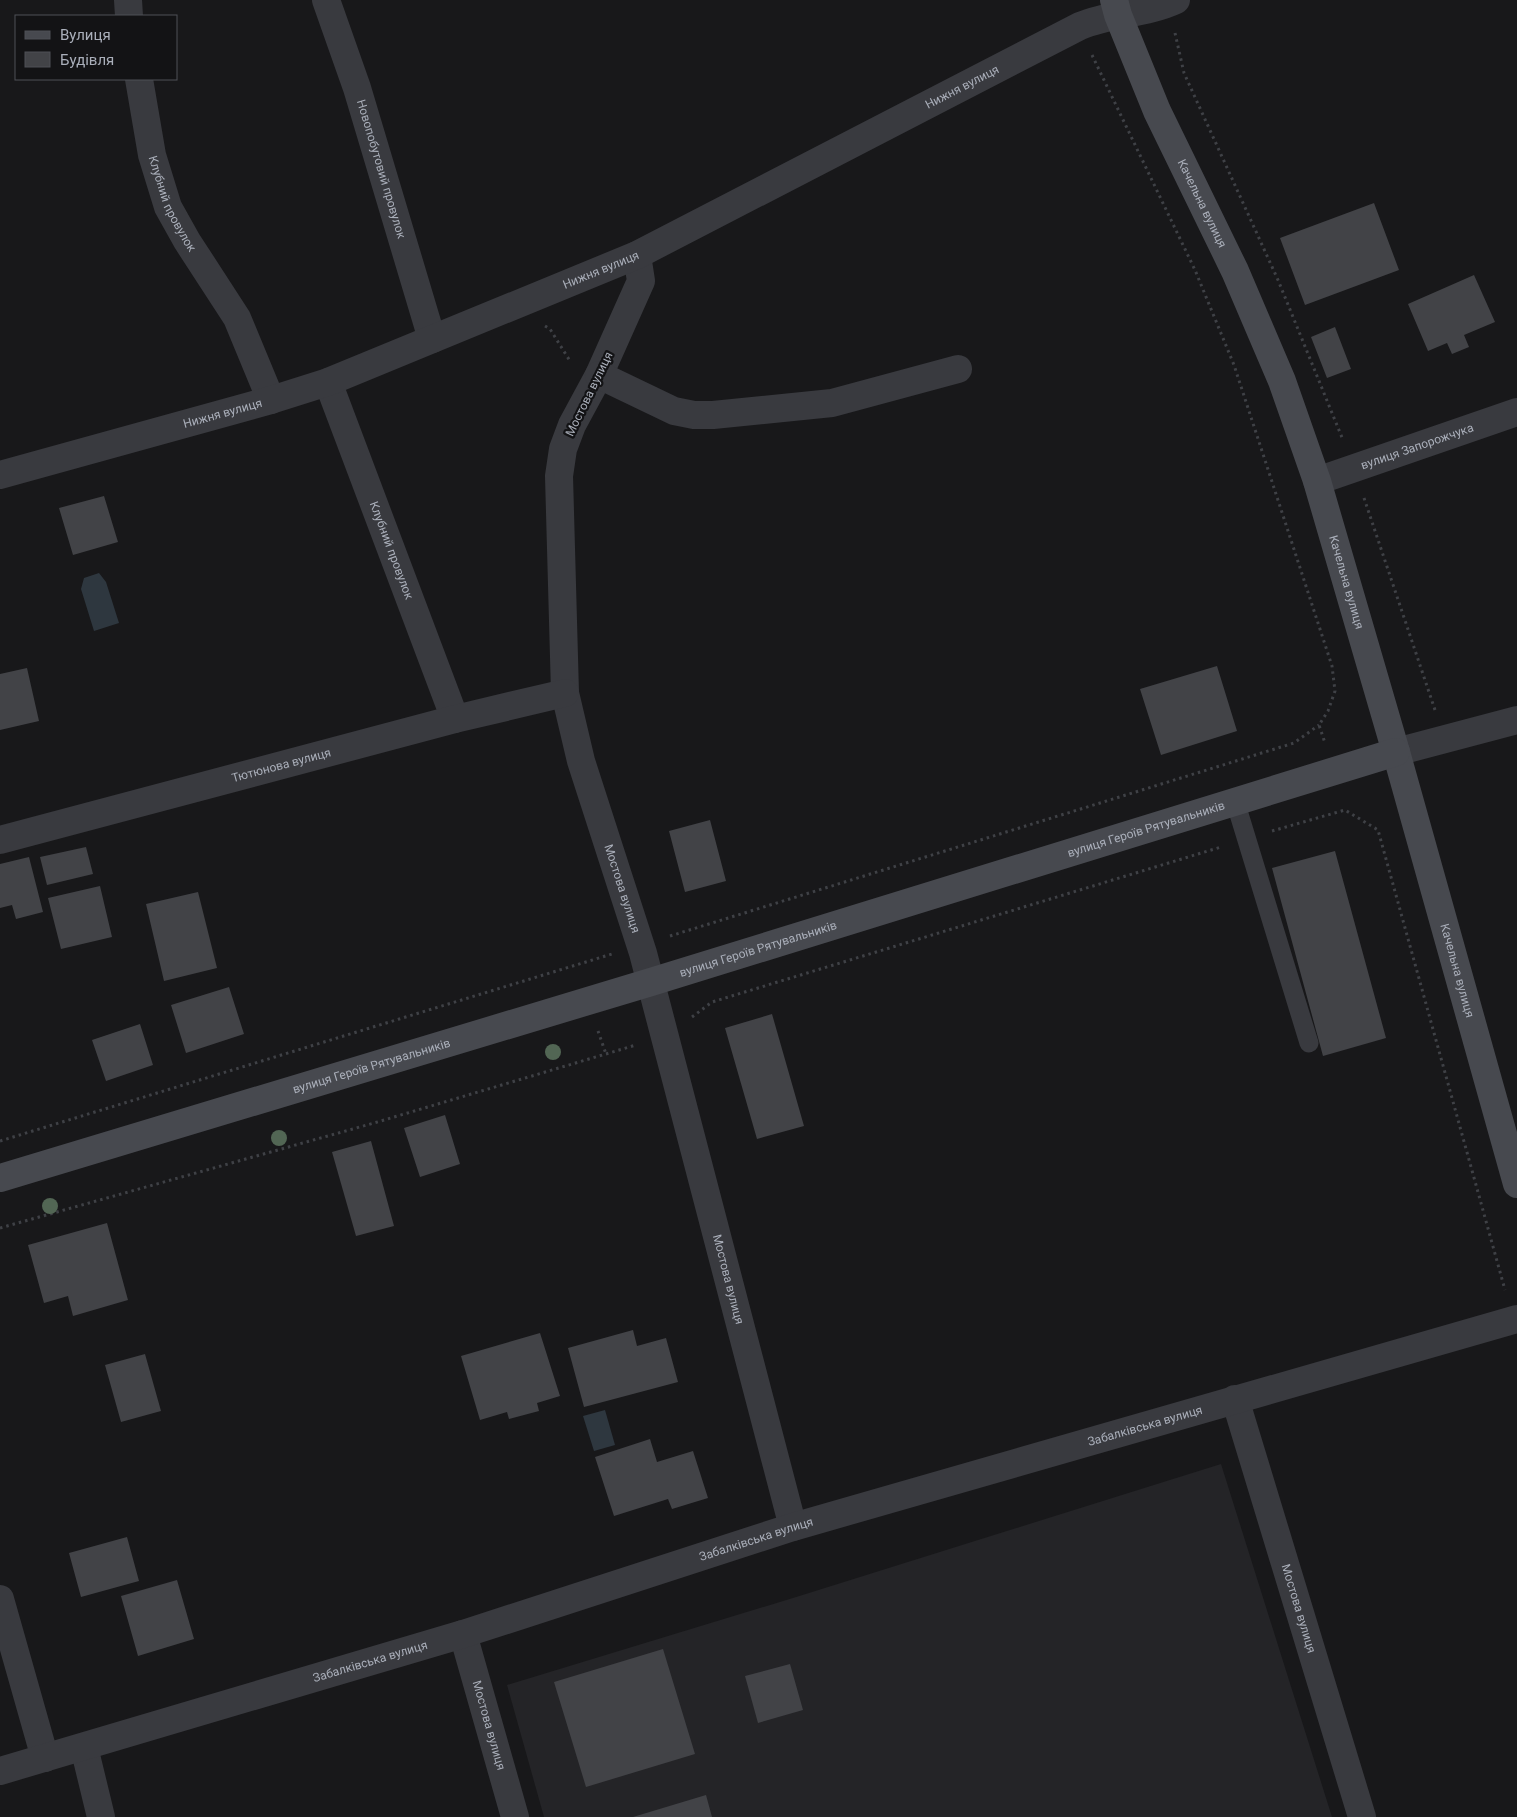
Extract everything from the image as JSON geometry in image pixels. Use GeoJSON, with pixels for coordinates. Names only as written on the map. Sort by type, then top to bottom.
{"type":"FeatureCollection","features":[{"type":"Feature","properties":{"kind":"street"},"geometry":{"type":"LineString","coordinates":[[128,0],[129,15]]}},
{"type":"Feature","properties":{"kind":"street","name":"Новопобутовий провулок"},"geometry":{"type":"LineString","coordinates":[[326,0],[357,88],[432,339]]}},
{"type":"Feature","properties":{"kind":"street","name":"Нижня вулиця"},"geometry":{"type":"LineString","coordinates":[[0,475],[271,400],[328,382],[637,255],[1116,8],[1172,2]]}},
{"type":"Feature","properties":{"kind":"street","name":"Качельна вулиця"},"geometry":{"type":"LineString","coordinates":[[1116,8],[1157,111],[1235,271],[1282,380],[1317,481],[1396,752],[1517,1184]]}},
{"type":"Feature","properties":{"kind":"street","name":"Клубний провулок"},"geometry":{"type":"LineString","coordinates":[[139,80],[152,155],[168,206],[187,241],[237,318],[271,400]]}},
{"type":"Feature","properties":{"kind":"street","name":"Мостова вулиця"},"geometry":{"type":"LineString","coordinates":[[637,255],[641,281],[599,375],[572,425],[562,449],[559,476],[565,693],[581,761],[641,945],[793,1527]]}},
{"type":"Feature","properties":{"kind":"street"},"geometry":{"type":"LineString","coordinates":[[599,375],[674,411],[713,416],[832,403],[958,369]]}},
{"type":"Feature","properties":{"kind":"street","name":"Клубний провулок"},"geometry":{"type":"LineString","coordinates":[[328,382],[455,719]]}},
{"type":"Feature","properties":{"kind":"street","name":"вулиця Запорожчука"},"geometry":{"type":"LineString","coordinates":[[1317,481],[1517,412]]}},
{"type":"Feature","properties":{"kind":"street","name":"Тютюнова вулиця"},"geometry":{"type":"LineString","coordinates":[[0,840],[455,719],[565,693]]}},
{"type":"Feature","properties":{"kind":"street","name":"вулиця Героїв Рятувальників"},"geometry":{"type":"LineString","coordinates":[[0,1178],[650,982],[1332,770],[1517,720]]}},
{"type":"Feature","properties":{"kind":"street","name":"Забалківська вулиця"},"geometry":{"type":"LineString","coordinates":[[0,1771],[463,1634],[793,1527],[1515,1320]]}},
{"type":"Feature","properties":{"kind":"street","name":"Мостова вулиця"},"geometry":{"type":"LineString","coordinates":[[1235,1399],[1362,1817]]}},
{"type":"Feature","properties":{"kind":"street"},"geometry":{"type":"LineString","coordinates":[[0,1599],[45,1758]]}},
{"type":"Feature","properties":{"kind":"street","name":"Мостова вулиця"},"geometry":{"type":"LineString","coordinates":[[463,1634],[514,1817]]}},
{"type":"Feature","properties":{"kind":"street"},"geometry":{"type":"LineString","coordinates":[[84,1747],[102,1817]]}},
{"type":"Feature","properties":{"kind":"lane"},"geometry":{"type":"LineString","coordinates":[[1235,801],[1310,1043]]}},
{"type":"Feature","properties":{"kind":"path"},"geometry":{"type":"LineString","coordinates":[[1172,2],[1184,73],[1278,280],[1354,469],[1444,739]]}},
{"type":"Feature","properties":{"kind":"path"},"geometry":{"type":"LineString","coordinates":[[0,1141],[1294,743],[1319,725],[1328,711],[1335,691],[1332,666],[1234,365],[1195,270],[1080,26]]}},
{"type":"Feature","properties":{"kind":"path"},"geometry":{"type":"LineString","coordinates":[[509,307],[535,319],[550,329],[565,352],[576,375],[584,402]]}},
{"type":"Feature","properties":{"kind":"path"},"geometry":{"type":"LineString","coordinates":[[1319,725],[1332,770]]}},
{"type":"Feature","properties":{"kind":"path"},"geometry":{"type":"LineString","coordinates":[[0,1228],[374,1123],[664,1037],[712,1002],[1346,810],[1378,830],[1515,1320]]}},
{"type":"Feature","properties":{"kind":"shaded area"},"geometry":{"type":"Polygon","coordinates":[[[99,573],[106,582],[119,623],[94,631],[81,589],[84,578],[99,573]]]}},
{"type":"Feature","properties":{"kind":"shaded area"},"geometry":{"type":"Polygon","coordinates":[[[605,1410],[615,1445],[594,1451],[583,1416],[605,1410]]]}},
{"type":"Feature","properties":{"kind":"shaded area"},"geometry":{"type":"Polygon","coordinates":[[[1221,1464],[1332,1817],[544,1817],[507,1685],[1221,1464]]]}},
{"type":"Feature","properties":{"kind":"building"},"geometry":{"type":"Polygon","coordinates":[[[1374,203],[1399,270],[1305,305],[1280,238],[1374,203]]]}},
{"type":"Feature","properties":{"kind":"building"},"geometry":{"type":"Polygon","coordinates":[[[1474,275],[1495,322],[1464,335],[1469,347],[1452,354],[1447,343],[1428,351],[1408,304],[1474,275]]]}},
{"type":"Feature","properties":{"kind":"building"},"geometry":{"type":"Polygon","coordinates":[[[1335,327],[1351,369],[1327,378],[1311,337],[1335,327]]]}},
{"type":"Feature","properties":{"kind":"building"},"geometry":{"type":"Polygon","coordinates":[[[104,496],[118,542],[73,555],[59,508],[104,496]]]}},
{"type":"Feature","properties":{"kind":"building"},"geometry":{"type":"Polygon","coordinates":[[[1217,666],[1237,731],[1161,755],[1140,689],[1217,666]]]}},
{"type":"Feature","properties":{"kind":"building"},"geometry":{"type":"Polygon","coordinates":[[[27,668],[39,721],[0,730],[0,674],[27,668]]]}},
{"type":"Feature","properties":{"kind":"building"},"geometry":{"type":"Polygon","coordinates":[[[710,820],[726,881],[685,892],[669,831],[710,820]]]}},
{"type":"Feature","properties":{"kind":"building"},"geometry":{"type":"Polygon","coordinates":[[[86,847],[93,874],[47,885],[40,857],[86,847]]]}},
{"type":"Feature","properties":{"kind":"building"},"geometry":{"type":"Polygon","coordinates":[[[1335,851],[1386,1038],[1323,1056],[1272,868],[1335,851]]]}},
{"type":"Feature","properties":{"kind":"building"},"geometry":{"type":"Polygon","coordinates":[[[29,857],[43,912],[16,919],[12,905],[0,908],[0,864],[29,857]]]}},
{"type":"Feature","properties":{"kind":"building"},"geometry":{"type":"Polygon","coordinates":[[[100,886],[112,937],[61,949],[48,898],[100,886]]]}},
{"type":"Feature","properties":{"kind":"building"},"geometry":{"type":"Polygon","coordinates":[[[198,892],[217,968],[164,981],[146,904],[198,892]]]}},
{"type":"Feature","properties":{"kind":"building"},"geometry":{"type":"Polygon","coordinates":[[[229,987],[244,1034],[186,1053],[171,1005],[229,987]]]}},
{"type":"Feature","properties":{"kind":"building"},"geometry":{"type":"Polygon","coordinates":[[[772,1014],[804,1126],[757,1139],[725,1028],[772,1014]]]}},
{"type":"Feature","properties":{"kind":"building"},"geometry":{"type":"Polygon","coordinates":[[[140,1024],[153,1065],[106,1081],[92,1040],[140,1024]]]}},
{"type":"Feature","properties":{"kind":"building"},"geometry":{"type":"Polygon","coordinates":[[[445,1115],[460,1164],[420,1177],[404,1128],[445,1115]]]}},
{"type":"Feature","properties":{"kind":"building"},"geometry":{"type":"Polygon","coordinates":[[[371,1141],[394,1226],[356,1236],[332,1152],[371,1141]]]}},
{"type":"Feature","properties":{"kind":"building"},"geometry":{"type":"Polygon","coordinates":[[[107,1223],[128,1300],[73,1316],[68,1296],[44,1303],[28,1245],[107,1223]]]}},
{"type":"Feature","properties":{"kind":"building"},"geometry":{"type":"Polygon","coordinates":[[[633,1330],[637,1346],[666,1338],[678,1382],[584,1407],[568,1348],[633,1330]]]}},
{"type":"Feature","properties":{"kind":"building"},"geometry":{"type":"Polygon","coordinates":[[[540,1333],[560,1396],[537,1403],[539,1411],[509,1419],[507,1412],[480,1420],[461,1356],[540,1333]]]}},
{"type":"Feature","properties":{"kind":"building"},"geometry":{"type":"Polygon","coordinates":[[[145,1354],[161,1411],[121,1422],[105,1365],[145,1354]]]}},
{"type":"Feature","properties":{"kind":"building"},"geometry":{"type":"Polygon","coordinates":[[[650,1439],[657,1462],[693,1451],[708,1498],[672,1509],[668,1499],[614,1516],[595,1457],[650,1439]]]}},
{"type":"Feature","properties":{"kind":"building"},"geometry":{"type":"Polygon","coordinates":[[[127,1537],[139,1581],[81,1597],[69,1553],[127,1537]]]}},
{"type":"Feature","properties":{"kind":"building"},"geometry":{"type":"Polygon","coordinates":[[[177,1580],[194,1639],[138,1656],[121,1596],[177,1580]]]}},
{"type":"Feature","properties":{"kind":"building"},"geometry":{"type":"Polygon","coordinates":[[[663,1649],[695,1754],[586,1787],[554,1682],[663,1649]]]}},
{"type":"Feature","properties":{"kind":"building"},"geometry":{"type":"Polygon","coordinates":[[[790,1664],[803,1710],[758,1723],[745,1676],[790,1664]]]}},
{"type":"Feature","properties":{"kind":"building"},"geometry":{"type":"Polygon","coordinates":[[[706,1795],[712,1817],[633,1817],[706,1795]]]}}]}
